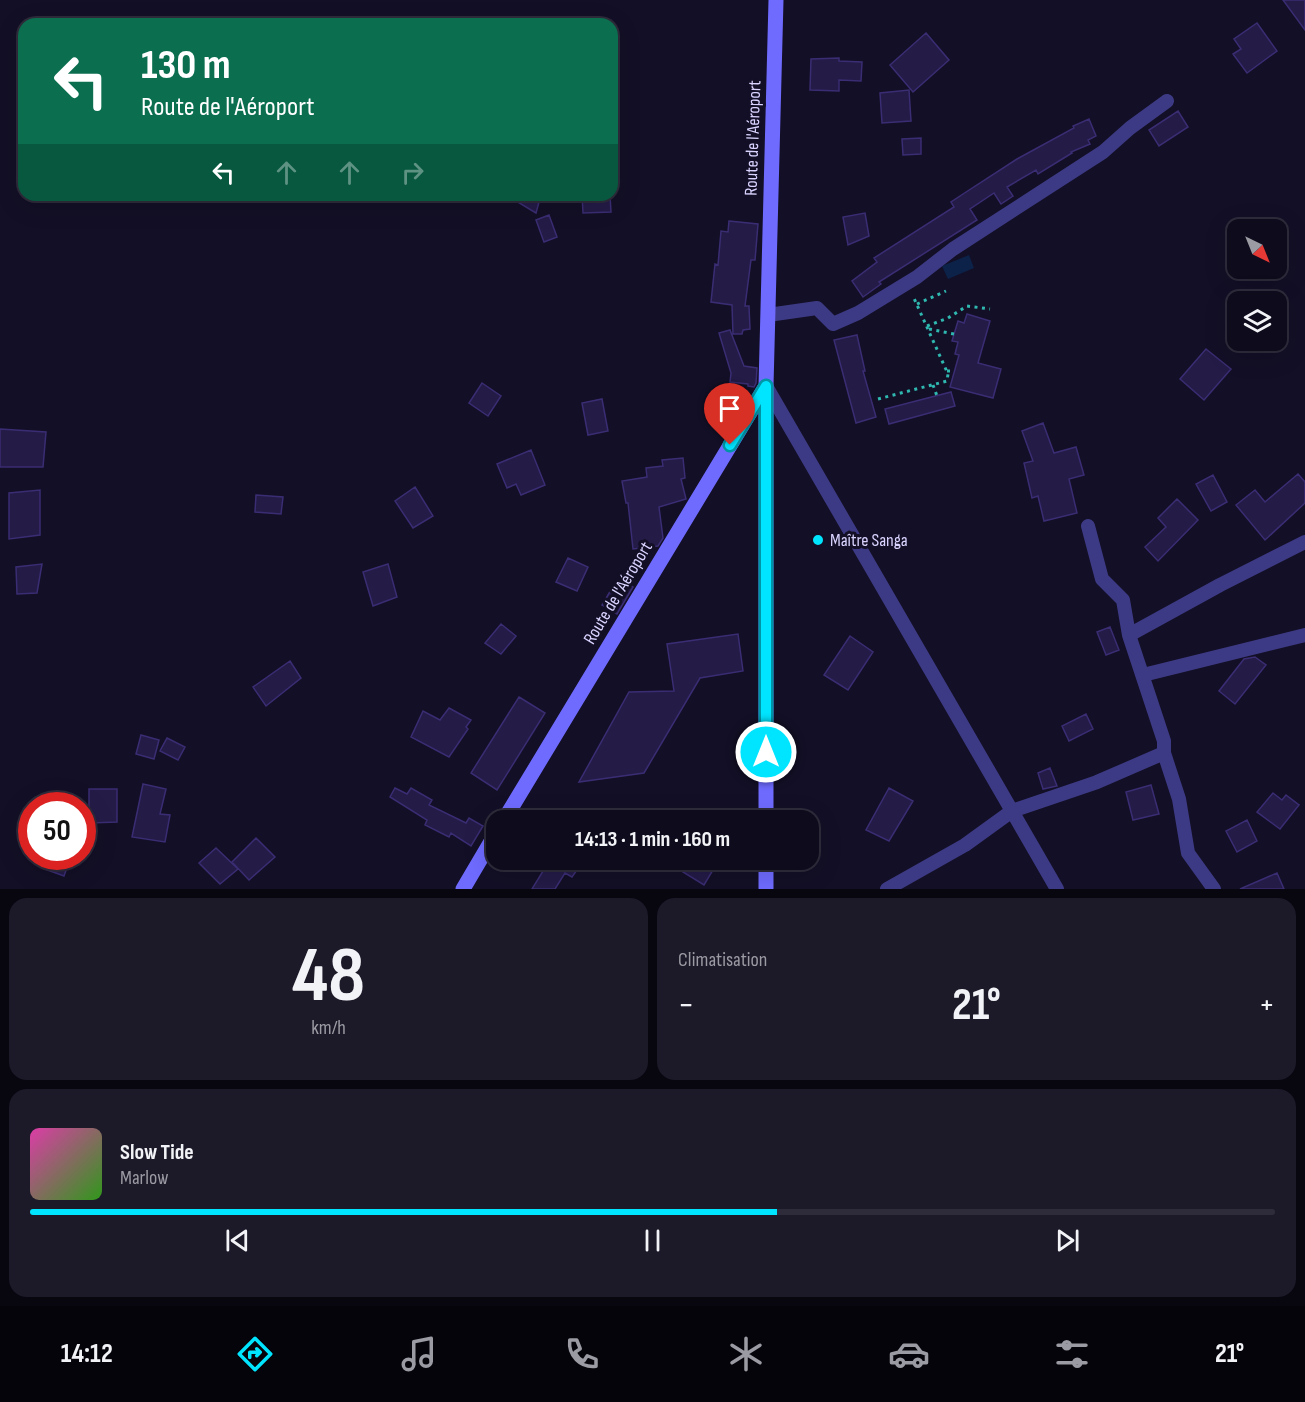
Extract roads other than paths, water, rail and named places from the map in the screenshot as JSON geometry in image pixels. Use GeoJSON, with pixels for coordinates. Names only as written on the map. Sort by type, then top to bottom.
{"type":"FeatureCollection","features":[{"type":"Feature","properties":{"kind":"main road","name":"Route de l'Aéroport"},"geometry":{"type":"LineString","coordinates":[[766,810],[766,386],[776,0]]}},
{"type":"Feature","properties":{"kind":"main road","name":"Route de l'Aéroport"},"geometry":{"type":"LineString","coordinates":[[510,810],[766,386]]}},
{"type":"Feature","properties":{"kind":"main road"},"geometry":{"type":"LineString","coordinates":[[463,889],[486,850]]}},
{"type":"Feature","properties":{"kind":"main road"},"geometry":{"type":"LineString","coordinates":[[766,870],[766,889]]}},
{"type":"Feature","properties":{"kind":"street"},"geometry":{"type":"LineString","coordinates":[[768,315],[817,308],[833,324],[858,313],[907,283],[953,249],[1103,152],[1130,128],[1167,101]]}},
{"type":"Feature","properties":{"kind":"street"},"geometry":{"type":"LineString","coordinates":[[766,386],[1057,889]]}},
{"type":"Feature","properties":{"kind":"street"},"geometry":{"type":"LineString","coordinates":[[1088,526],[1102,579],[1123,600],[1129,635],[1164,741],[1164,753],[1179,800],[1188,853],[1214,889]]}},
{"type":"Feature","properties":{"kind":"street"},"geometry":{"type":"LineString","coordinates":[[1129,635],[1305,542]]}},
{"type":"Feature","properties":{"kind":"street"},"geometry":{"type":"LineString","coordinates":[[1143,675],[1305,635]]}},
{"type":"Feature","properties":{"kind":"street"},"geometry":{"type":"LineString","coordinates":[[887,889],[965,845],[1012,811],[1097,782],[1164,753]]}},
{"type":"Feature","properties":{"kind":"water"},"geometry":{"type":"Polygon","coordinates":[[[969,255],[974,268],[948,279],[942,266],[969,255]]]}},
{"type":"Feature","properties":{"kind":"place","name":"Maître Sanga"},"geometry":{"type":"Point","coordinates":[818,540]}}]}
